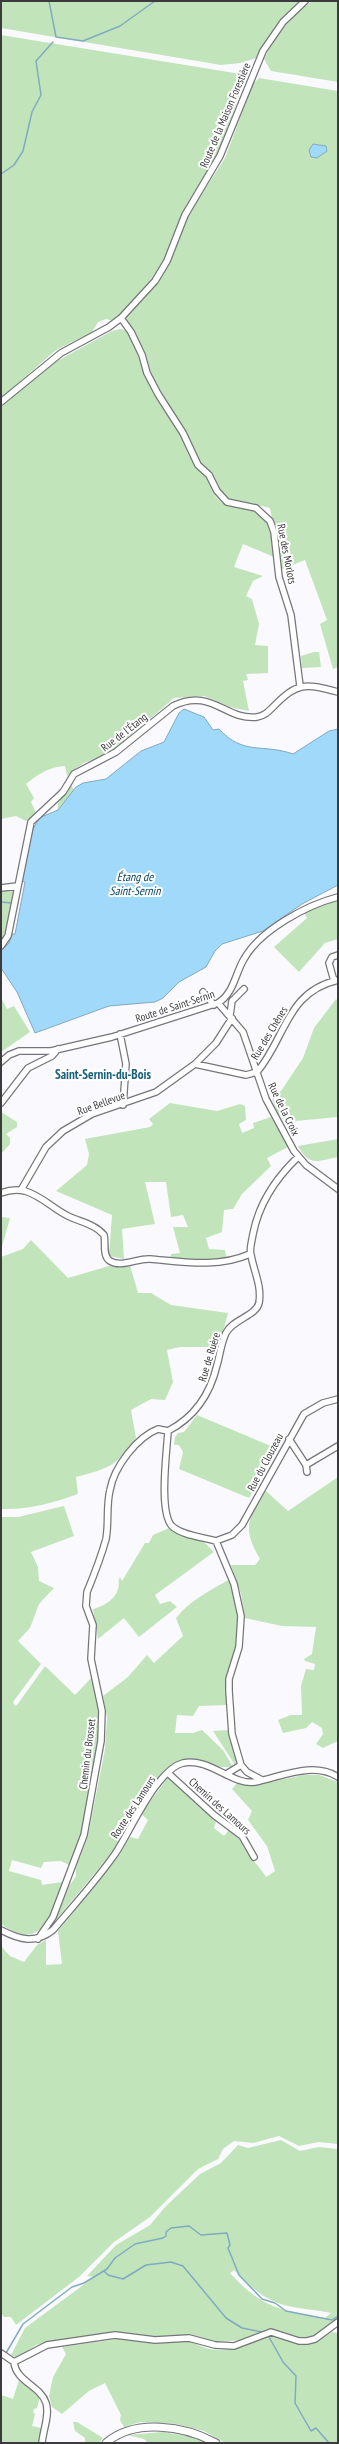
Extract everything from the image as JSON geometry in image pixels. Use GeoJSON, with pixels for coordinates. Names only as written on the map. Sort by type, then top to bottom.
{"type":"FeatureCollection","features":[{"type":"Feature","properties":{"kind":"main road"},"geometry":{"type":"LineString","coordinates":[[106,2443],[127,2431],[161,2427],[187,2432],[216,2443]]}},
{"type":"Feature","properties":{"kind":"street","name":"Route de la Maison Forestière"},"geometry":{"type":"LineString","coordinates":[[1,402],[60,353],[105,330],[121,318],[137,303],[161,272],[172,252],[181,223],[220,156],[263,52],[280,26],[305,1]]}},
{"type":"Feature","properties":{"kind":"street","name":"Rue des Morlots"},"geometry":{"type":"LineString","coordinates":[[121,318],[131,332],[142,355],[146,372],[158,394],[183,433],[198,465],[209,475],[221,497],[233,505],[241,504],[256,508],[270,521],[274,532],[279,577],[291,615],[300,686]]}},
{"type":"Feature","properties":{"kind":"street"},"geometry":{"type":"LineString","coordinates":[[300,686],[313,686],[338,692]]}},
{"type":"Feature","properties":{"kind":"street","name":"Rue de l'Étang"},"geometry":{"type":"LineString","coordinates":[[1,946],[8,936],[31,822],[63,792],[74,774],[116,752],[173,706],[184,700],[196,699],[207,701],[244,716],[260,717],[267,713],[290,691],[300,686]]}},
{"type":"Feature","properties":{"kind":"street"},"geometry":{"type":"LineString","coordinates":[[1,888],[18,886]]}},
{"type":"Feature","properties":{"kind":"street","name":"Route de Saint-Sernin"},"geometry":{"type":"LineString","coordinates":[[218,1004],[226,997],[245,956],[258,941],[307,907],[338,897]]}},
{"type":"Feature","properties":{"kind":"street"},"geometry":{"type":"LineString","coordinates":[[336,981],[329,963],[332,957],[338,955]]}},
{"type":"Feature","properties":{"kind":"street","name":"Rue des Chênes"},"geometry":{"type":"LineString","coordinates":[[256,1072],[296,1006],[311,991],[336,981]]}},
{"type":"Feature","properties":{"kind":"street","name":"Route de Saint-Sernin"},"geometry":{"type":"LineString","coordinates":[[231,1017],[230,1004],[244,989]]}},
{"type":"Feature","properties":{"kind":"street","name":"Rue de la Croix"},"geometry":{"type":"LineString","coordinates":[[203,992],[231,1017],[245,1035],[256,1072],[269,1106],[298,1157],[338,1189]]}},
{"type":"Feature","properties":{"kind":"street"},"geometry":{"type":"LineString","coordinates":[[226,997],[234,998]]}},
{"type":"Feature","properties":{"kind":"street","name":"Route de Saint-Sernin"},"geometry":{"type":"LineString","coordinates":[[1,1062],[19,1051],[58,1049],[120,1034],[218,1004],[230,1004]]}},
{"type":"Feature","properties":{"kind":"street","name":"Rue Bellevue"},"geometry":{"type":"LineString","coordinates":[[21,1190],[46,1147],[62,1131],[92,1114],[122,1105],[156,1092],[196,1064],[216,1044],[231,1017]]}},
{"type":"Feature","properties":{"kind":"street"},"geometry":{"type":"LineString","coordinates":[[120,1034],[126,1064],[122,1105]]}},
{"type":"Feature","properties":{"kind":"street"},"geometry":{"type":"LineString","coordinates":[[1,1103],[28,1068],[52,1056],[58,1049]]}},
{"type":"Feature","properties":{"kind":"street"},"geometry":{"type":"LineString","coordinates":[[196,1064],[246,1075],[256,1072]]}},
{"type":"Feature","properties":{"kind":"street","name":"Rue de Ruère"},"geometry":{"type":"LineString","coordinates":[[168,1431],[183,1422],[196,1411],[213,1381],[226,1333],[234,1323],[254,1312],[258,1305],[259,1284],[250,1254],[260,1208],[280,1177],[298,1157]]}},
{"type":"Feature","properties":{"kind":"street"},"geometry":{"type":"LineString","coordinates":[[1,1193],[21,1190],[34,1195],[60,1212],[101,1231],[105,1239],[107,1258],[113,1262],[150,1259],[174,1262],[221,1262],[236,1260],[250,1254]]}},
{"type":"Feature","properties":{"kind":"street","name":"Rue du Clouzeau"},"geometry":{"type":"LineString","coordinates":[[216,1541],[232,1535],[242,1525],[304,1414],[323,1403],[338,1399]]}},
{"type":"Feature","properties":{"kind":"street","name":"Chemin du Brosset"},"geometry":{"type":"LineString","coordinates":[[38,1939],[53,1917],[80,1848],[84,1835],[101,1741],[102,1711],[90,1659],[93,1625],[87,1601],[87,1592],[106,1537],[110,1490],[120,1467],[142,1439],[158,1429],[168,1431]]}},
{"type":"Feature","properties":{"kind":"street"},"geometry":{"type":"LineString","coordinates":[[168,1431],[165,1508],[168,1521],[176,1529],[216,1541],[234,1584],[241,1616],[239,1647],[229,1679],[232,1734],[241,1765],[247,1772],[262,1780]]}},
{"type":"Feature","properties":{"kind":"street"},"geometry":{"type":"LineString","coordinates":[[289,1439],[306,1465],[307,1472]]}},
{"type":"Feature","properties":{"kind":"street"},"geometry":{"type":"LineString","coordinates":[[306,1465],[338,1446]]}},
{"type":"Feature","properties":{"kind":"street","name":"Route des Lamours"},"geometry":{"type":"LineString","coordinates":[[38,1939],[54,1930],[115,1854],[153,1791],[175,1766],[191,1762],[228,1774],[246,1782],[312,1770],[324,1771],[338,1777]]}},
{"type":"Feature","properties":{"kind":"street"},"geometry":{"type":"LineString","coordinates":[[228,1774],[241,1765]]}},
{"type":"Feature","properties":{"kind":"street","name":"Chemin des Lamours"},"geometry":{"type":"LineString","coordinates":[[168,1773],[214,1815],[242,1836],[254,1857]]}},
{"type":"Feature","properties":{"kind":"street"},"geometry":{"type":"LineString","coordinates":[[1,1930],[24,1939],[38,1939]]}},
{"type":"Feature","properties":{"kind":"street"},"geometry":{"type":"LineString","coordinates":[[14,2362],[47,2346],[115,2336],[155,2340],[189,2338],[215,2345],[234,2346],[271,2332],[298,2341],[307,2341],[315,2339],[338,2322]]}},
{"type":"Feature","properties":{"kind":"street"},"geometry":{"type":"LineString","coordinates":[[4,2354],[14,2362],[17,2372],[24,2380],[42,2395],[46,2404],[42,2443]]}},
{"type":"Feature","properties":{"kind":"green space"},"geometry":{"type":"Polygon","coordinates":[[[1,1],[301,1],[282,17],[256,58],[241,63],[221,65],[1,28],[1,1]]]}},
{"type":"Feature","properties":{"kind":"green space"},"geometry":{"type":"Polygon","coordinates":[[[312,1],[338,1],[338,82],[271,71],[264,59],[278,34],[297,13],[312,1]]]}},
{"type":"Feature","properties":{"kind":"green space"},"geometry":{"type":"Polygon","coordinates":[[[1,35],[247,75],[216,158],[162,267],[114,321],[106,319],[98,322],[92,332],[56,350],[1,398],[1,35]]]}},
{"type":"Feature","properties":{"kind":"green space"},"geometry":{"type":"Polygon","coordinates":[[[259,78],[338,91],[338,667],[333,669],[320,624],[327,620],[305,560],[282,569],[270,508],[240,501],[231,502],[209,479],[188,447],[155,383],[142,346],[123,318],[144,299],[165,270],[184,222],[225,158],[253,84],[259,78]]]}},
{"type":"Feature","properties":{"kind":"green space"},"geometry":{"type":"Polygon","coordinates":[[[120,329],[129,331],[140,355],[143,372],[207,476],[215,496],[227,506],[250,508],[258,512],[264,516],[268,523],[272,538],[274,557],[243,544],[234,567],[263,576],[253,581],[246,596],[252,599],[259,624],[255,645],[268,646],[268,673],[246,674],[248,680],[243,681],[249,711],[229,707],[204,696],[174,698],[108,755],[83,763],[67,776],[65,766],[59,767],[44,772],[26,784],[34,798],[31,802],[36,813],[26,821],[16,816],[1,819],[1,407],[48,366],[112,331],[120,329]]]}},
{"type":"Feature","properties":{"kind":"green space"},"geometry":{"type":"Polygon","coordinates":[[[319,652],[321,667],[302,668],[301,656],[319,652]]]}},
{"type":"Feature","properties":{"kind":"green space"},"geometry":{"type":"Polygon","coordinates":[[[71,785],[74,790],[58,810],[58,803],[71,785]]]}},
{"type":"Feature","properties":{"kind":"green space"},"geometry":{"type":"Polygon","coordinates":[[[12,890],[14,894],[6,931],[1,942],[1,891],[12,890]]]}},
{"type":"Feature","properties":{"kind":"green space"},"geometry":{"type":"Polygon","coordinates":[[[338,900],[338,939],[325,943],[299,972],[274,947],[307,918],[304,913],[338,900]]]}},
{"type":"Feature","properties":{"kind":"green space"},"geometry":{"type":"Polygon","coordinates":[[[1,998],[7,1009],[14,1006],[30,1032],[1,1052],[1,998]]]}},
{"type":"Feature","properties":{"kind":"green space"},"geometry":{"type":"Polygon","coordinates":[[[336,999],[338,1001],[338,1117],[285,1122],[276,1110],[272,1098],[281,1091],[303,1058],[314,1028],[336,999]]]}},
{"type":"Feature","properties":{"kind":"green space"},"geometry":{"type":"Polygon","coordinates":[[[170,1103],[217,1111],[240,1104],[245,1106],[246,1120],[239,1124],[242,1133],[254,1128],[253,1123],[271,1117],[288,1147],[267,1158],[271,1166],[242,1194],[233,1209],[224,1210],[222,1232],[206,1238],[209,1249],[225,1250],[227,1261],[171,1259],[171,1254],[180,1253],[173,1227],[188,1227],[183,1215],[171,1217],[166,1182],[145,1182],[155,1224],[122,1229],[124,1259],[109,1256],[112,1215],[56,1191],[87,1165],[89,1154],[85,1139],[150,1127],[153,1124],[149,1119],[170,1103]]]}},
{"type":"Feature","properties":{"kind":"green space"},"geometry":{"type":"Polygon","coordinates":[[[1,1112],[17,1122],[17,1127],[6,1134],[10,1138],[10,1144],[1,1154],[1,1112]]]}},
{"type":"Feature","properties":{"kind":"green space"},"geometry":{"type":"Polygon","coordinates":[[[338,1139],[338,1157],[325,1160],[310,1160],[302,1153],[298,1146],[338,1139]]]}},
{"type":"Feature","properties":{"kind":"green space"},"geometry":{"type":"Polygon","coordinates":[[[1,1217],[10,1218],[1,1250],[1,1217]]]}},
{"type":"Feature","properties":{"kind":"green space"},"geometry":{"type":"Polygon","coordinates":[[[31,1240],[68,1278],[109,1266],[130,1265],[138,1293],[151,1293],[171,1305],[228,1313],[219,1347],[180,1347],[167,1350],[173,1382],[165,1400],[151,1399],[131,1410],[136,1438],[117,1461],[97,1471],[76,1477],[78,1494],[40,1505],[1,1509],[1,1257],[23,1249],[31,1240]]]}},
{"type":"Feature","properties":{"kind":"green space"},"geometry":{"type":"Polygon","coordinates":[[[197,1415],[278,1449],[249,1498],[179,1469],[183,1452],[179,1445],[174,1445],[175,1437],[178,1433],[184,1432],[197,1415]]]}},
{"type":"Feature","properties":{"kind":"green space"},"geometry":{"type":"Polygon","coordinates":[[[338,1477],[338,1741],[323,1748],[316,1744],[323,1734],[322,1728],[312,1722],[306,1728],[283,1733],[278,1720],[291,1715],[302,1715],[301,1686],[306,1669],[314,1670],[315,1664],[305,1661],[304,1659],[312,1654],[316,1627],[282,1626],[245,1618],[241,1594],[231,1565],[255,1565],[260,1559],[251,1540],[249,1525],[254,1510],[263,1492],[266,1491],[288,1511],[338,1477]]]}},
{"type":"Feature","properties":{"kind":"green space"},"geometry":{"type":"Polygon","coordinates":[[[64,1506],[74,1536],[31,1552],[38,1567],[39,1581],[54,1588],[39,1604],[30,1628],[18,1641],[41,1664],[13,1702],[15,1706],[17,1705],[45,1666],[75,1695],[93,1676],[99,1710],[100,1727],[96,1767],[82,1831],[71,1866],[61,1861],[44,1862],[41,1868],[12,1860],[9,1871],[41,1880],[42,1885],[62,1882],[54,1907],[46,1923],[33,1934],[21,1935],[1,1924],[1,1517],[18,1517],[64,1506]]]}},
{"type":"Feature","properties":{"kind":"green space"},"geometry":{"type":"Polygon","coordinates":[[[169,1528],[204,1542],[214,1552],[155,1595],[160,1604],[170,1601],[177,1607],[139,1637],[124,1618],[98,1639],[93,1609],[104,1605],[111,1600],[119,1588],[120,1577],[122,1581],[145,1543],[149,1543],[153,1535],[169,1528]]]}},
{"type":"Feature","properties":{"kind":"green space"},"geometry":{"type":"Polygon","coordinates":[[[230,1579],[234,1595],[238,1635],[236,1652],[230,1674],[227,1705],[199,1706],[193,1716],[177,1715],[175,1733],[193,1733],[202,1730],[223,1750],[233,1767],[220,1767],[197,1759],[186,1759],[170,1767],[149,1791],[114,1850],[55,1921],[69,1886],[76,1876],[76,1868],[88,1836],[105,1749],[107,1718],[103,1696],[128,1677],[147,1655],[154,1663],[183,1636],[176,1618],[181,1612],[201,1596],[230,1579]]]}},
{"type":"Feature","properties":{"kind":"green space"},"geometry":{"type":"Polygon","coordinates":[[[229,1730],[237,1759],[235,1765],[213,1731],[229,1730]]]}},
{"type":"Feature","properties":{"kind":"green space"},"geometry":{"type":"Polygon","coordinates":[[[303,1775],[319,1775],[338,1782],[338,2144],[319,2142],[299,2146],[279,2136],[253,2143],[234,2141],[223,2149],[218,2159],[198,2169],[150,2217],[114,2242],[79,2277],[16,2325],[11,2317],[4,2317],[1,2313],[1,1946],[10,1956],[24,1962],[37,1945],[46,1940],[46,1965],[62,1964],[58,1931],[118,1857],[130,1837],[138,1839],[148,1820],[141,1814],[169,1776],[217,1819],[214,1828],[224,1836],[229,1830],[237,1837],[247,1853],[266,1877],[275,1871],[267,1846],[248,1820],[252,1811],[232,1789],[237,1783],[253,1786],[303,1775]]]}},
{"type":"Feature","properties":{"kind":"green space"},"geometry":{"type":"Polygon","coordinates":[[[281,2140],[300,2151],[319,2147],[338,2149],[338,2318],[316,2335],[306,2338],[299,2338],[271,2329],[243,2340],[214,2342],[181,2335],[158,2337],[105,2333],[36,2345],[17,2358],[11,2355],[25,2328],[94,2277],[87,2276],[116,2245],[150,2225],[165,2207],[200,2174],[221,2163],[238,2145],[248,2148],[281,2140]],[[234,2270],[230,2273],[241,2285],[262,2301],[272,2306],[295,2313],[325,2318],[331,2313],[293,2307],[272,2301],[258,2292],[234,2270]]]}},
{"type":"Feature","properties":{"kind":"green space"},"geometry":{"type":"Polygon","coordinates":[[[332,2332],[338,2333],[338,2443],[225,2443],[204,2431],[176,2424],[140,2422],[124,2427],[120,2420],[121,2415],[105,2383],[89,2391],[62,2414],[52,2407],[49,2396],[53,2377],[66,2354],[62,2347],[118,2339],[193,2342],[203,2347],[223,2350],[242,2346],[271,2335],[303,2344],[317,2341],[332,2332]]]}},
{"type":"Feature","properties":{"kind":"green space"},"geometry":{"type":"Polygon","coordinates":[[[19,2380],[40,2396],[37,2408],[34,2409],[33,2412],[35,2414],[32,2426],[41,2428],[40,2443],[1,2443],[1,2395],[13,2399],[19,2380]]]}},
{"type":"Feature","properties":{"kind":"green space"},"geometry":{"type":"Polygon","coordinates":[[[73,2422],[77,2422],[103,2438],[99,2443],[85,2443],[85,2438],[75,2431],[73,2422]]]}},
{"type":"Feature","properties":{"kind":"green space"},"geometry":{"type":"Polygon","coordinates":[[[163,2432],[193,2437],[209,2443],[148,2443],[144,2439],[127,2435],[163,2432]]]}},
{"type":"Feature","properties":{"kind":"water"},"geometry":{"type":"Polygon","coordinates":[[[313,144],[326,146],[327,151],[317,158],[311,157],[309,150],[313,144]]]}},
{"type":"Feature","properties":{"kind":"water","name":"Étang de Saint-Sernin"},"geometry":{"type":"Polygon","coordinates":[[[184,709],[204,717],[213,730],[219,729],[237,743],[254,748],[272,749],[293,754],[329,731],[338,729],[338,885],[302,904],[263,931],[222,944],[215,951],[206,967],[179,982],[163,998],[155,1002],[109,1006],[35,1033],[17,992],[1,968],[1,951],[9,943],[12,934],[15,934],[25,882],[22,881],[31,833],[39,818],[58,810],[76,787],[83,783],[106,779],[141,751],[164,742],[179,713],[184,709]]]}},
{"type":"Feature","properties":{"kind":"waterway"},"geometry":{"type":"LineString","coordinates":[[49,1],[56,37],[83,41],[120,26],[155,1]]}},
{"type":"Feature","properties":{"kind":"waterway"},"geometry":{"type":"LineString","coordinates":[[1,174],[14,165],[23,151],[32,112],[41,95],[36,61],[53,42]]}},
{"type":"Feature","properties":{"kind":"waterway"},"geometry":{"type":"LineString","coordinates":[[1,902],[12,903]]}},
{"type":"Feature","properties":{"kind":"waterway"},"geometry":{"type":"LineString","coordinates":[[6,2353],[23,2324],[72,2287],[84,2283],[107,2269],[115,2258],[135,2244],[163,2238],[166,2236],[166,2232],[171,2228],[189,2226],[201,2235],[227,2233],[230,2245],[228,2248],[239,2275],[262,2299],[275,2303],[286,2311],[332,2320],[338,2316]]}},
{"type":"Feature","properties":{"kind":"waterway"},"geometry":{"type":"LineString","coordinates":[[104,2271],[108,2275],[123,2279],[146,2265],[171,2262],[183,2266],[226,2318],[242,2328],[262,2332]]}},
{"type":"Feature","properties":{"kind":"waterway"},"geometry":{"type":"LineString","coordinates":[[269,2337],[283,2362],[296,2376],[295,2403],[311,2431],[316,2428],[329,2443]]}},
{"type":"Feature","properties":{"kind":"district","name":"Saint-Sernin-du-Bois"},"geometry":{"type":"Point","coordinates":[103,1074]}}]}
